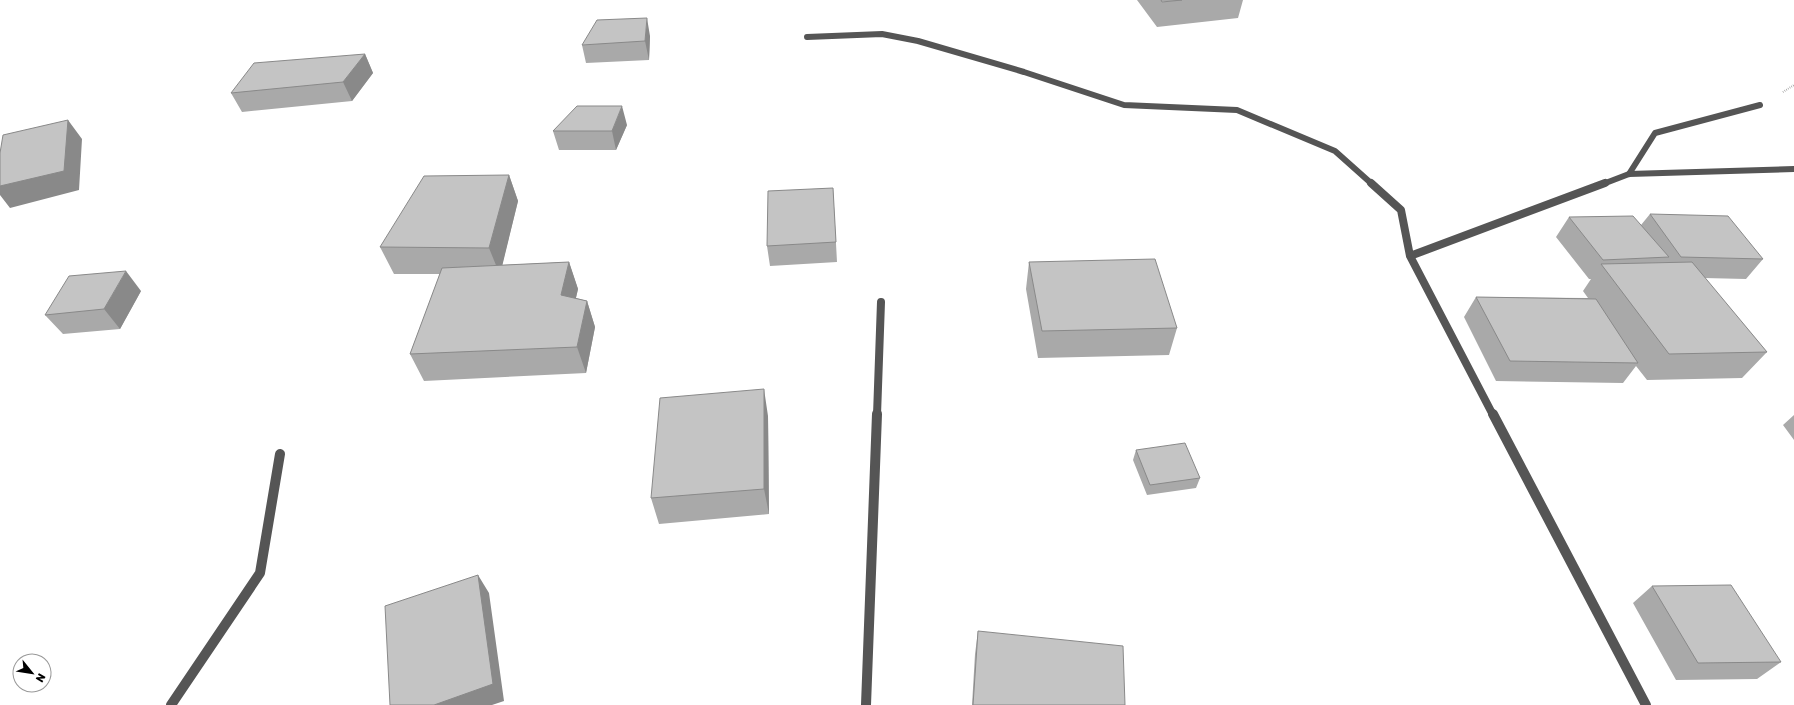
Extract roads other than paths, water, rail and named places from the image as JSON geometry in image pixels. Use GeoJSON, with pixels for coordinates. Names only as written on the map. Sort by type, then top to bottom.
{"type":"FeatureCollection","features":[{"type":"Feature","properties":{"kind":"street"},"geometry":{"type":"LineString","coordinates":[[807,37],[882,34],[926,43],[1024,72],[1124,105],[1237,110],[1335,151],[1401,210],[1410,256],[1646,705]]}},
{"type":"Feature","properties":{"kind":"street"},"geometry":{"type":"LineString","coordinates":[[1629,174],[1655,133],[1760,105]]}},
{"type":"Feature","properties":{"kind":"street"},"geometry":{"type":"LineString","coordinates":[[1410,256],[1629,174],[1794,169]]}},
{"type":"Feature","properties":{"kind":"street"},"geometry":{"type":"LineString","coordinates":[[866,705],[881,302]]}},
{"type":"Feature","properties":{"kind":"street"},"geometry":{"type":"LineString","coordinates":[[171,705],[260,573],[280,454]]}}]}
